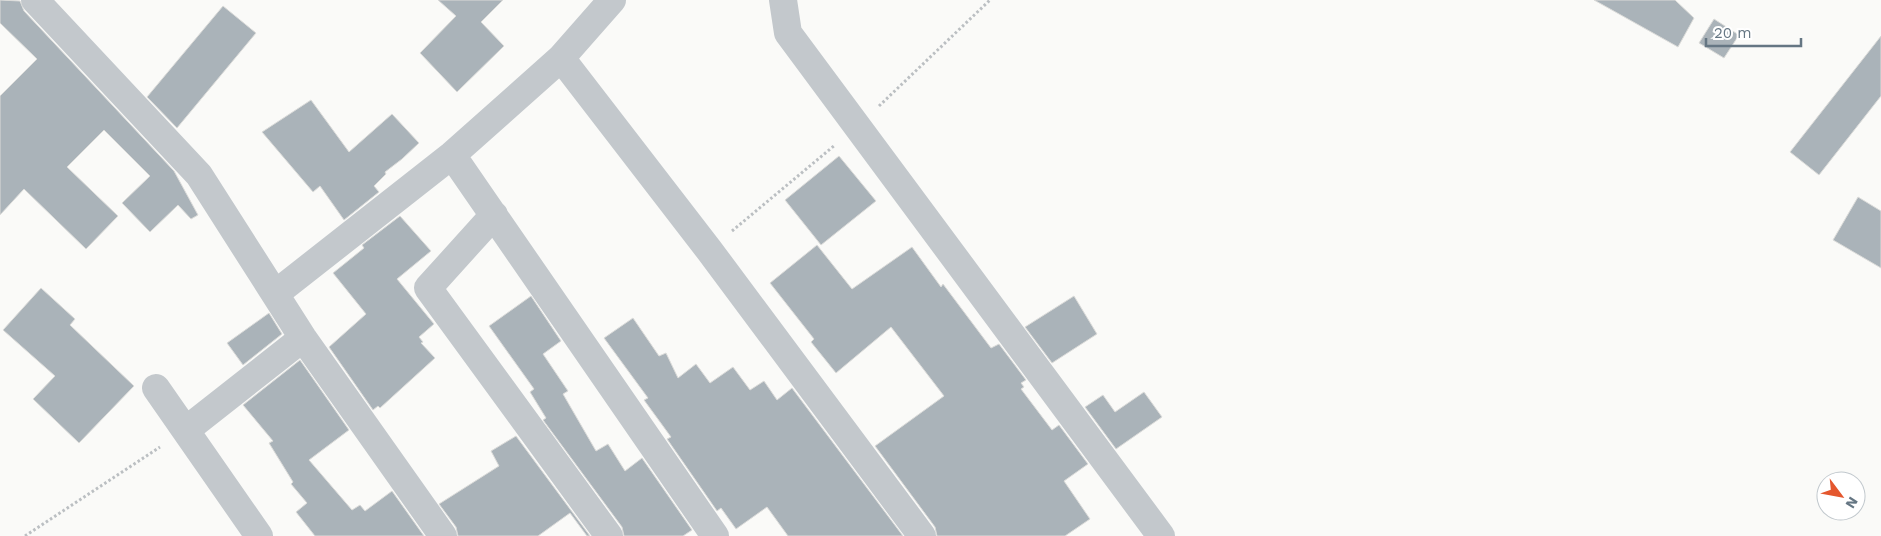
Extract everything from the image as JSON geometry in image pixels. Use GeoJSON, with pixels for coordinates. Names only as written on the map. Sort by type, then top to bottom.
{"type":"FeatureCollection","features":[{"type":"Feature","properties":{"kind":"street"},"geometry":{"type":"LineString","coordinates":[[35,0],[199,175],[303,338],[443,536]]}},
{"type":"Feature","properties":{"kind":"street"},"geometry":{"type":"LineString","coordinates":[[275,294],[452,155],[561,58],[612,0]]}},
{"type":"Feature","properties":{"kind":"street"},"geometry":{"type":"LineString","coordinates":[[783,0],[788,33],[1161,536]]}},
{"type":"Feature","properties":{"kind":"street"},"geometry":{"type":"LineString","coordinates":[[561,58],[709,250],[922,536]]}},
{"type":"Feature","properties":{"kind":"street"},"geometry":{"type":"LineString","coordinates":[[452,155],[716,536]]}},
{"type":"Feature","properties":{"kind":"street"},"geometry":{"type":"LineString","coordinates":[[494,215],[428,288],[608,536]]}},
{"type":"Feature","properties":{"kind":"street"},"geometry":{"type":"LineString","coordinates":[[186,430],[303,338]]}},
{"type":"Feature","properties":{"kind":"street"},"geometry":{"type":"LineString","coordinates":[[156,388],[259,536]]}},
{"type":"Feature","properties":{"kind":"path"},"geometry":{"type":"LineString","coordinates":[[25,536],[186,430]]}},
{"type":"Feature","properties":{"kind":"building"},"geometry":{"type":"Polygon","coordinates":[[[0,0],[20,1],[24,11],[174,171],[198,215],[191,219],[178,205],[150,232],[122,203],[150,176],[104,130],[67,167],[118,216],[86,249],[24,189],[0,215],[0,96],[37,59],[0,23],[0,0]]]}},
{"type":"Feature","properties":{"kind":"building"},"geometry":{"type":"Polygon","coordinates":[[[438,0],[503,0],[481,22],[504,46],[457,92],[420,53],[456,16],[438,0]]]}},
{"type":"Feature","properties":{"kind":"building"},"geometry":{"type":"Polygon","coordinates":[[[1594,0],[1675,0],[1694,18],[1678,47],[1594,0]]]}},
{"type":"Feature","properties":{"kind":"building"},"geometry":{"type":"Polygon","coordinates":[[[223,6],[256,33],[177,128],[147,97],[223,6]]]}},
{"type":"Feature","properties":{"kind":"building"},"geometry":{"type":"Polygon","coordinates":[[[1714,19],[1739,35],[1724,58],[1699,43],[1714,19]]]}},
{"type":"Feature","properties":{"kind":"building"},"geometry":{"type":"Polygon","coordinates":[[[1881,36],[1881,96],[1819,175],[1790,152],[1881,36]]]}},
{"type":"Feature","properties":{"kind":"building"},"geometry":{"type":"Polygon","coordinates":[[[311,100],[349,152],[392,114],[419,143],[385,172],[386,174],[374,186],[379,192],[344,220],[320,186],[313,192],[262,132],[311,100]]]}},
{"type":"Feature","properties":{"kind":"building"},"geometry":{"type":"Polygon","coordinates":[[[839,156],[876,201],[821,245],[785,200],[839,156]]]}},
{"type":"Feature","properties":{"kind":"building"},"geometry":{"type":"Polygon","coordinates":[[[1858,197],[1881,211],[1881,268],[1833,240],[1858,197]]]}},
{"type":"Feature","properties":{"kind":"building"},"geometry":{"type":"Polygon","coordinates":[[[400,216],[431,251],[397,279],[434,324],[419,337],[423,342],[421,343],[435,358],[380,408],[378,406],[373,410],[329,347],[366,314],[333,273],[364,248],[362,245],[400,216]]]}},
{"type":"Feature","properties":{"kind":"building"},"geometry":{"type":"Polygon","coordinates":[[[817,245],[852,289],[912,247],[941,287],[943,284],[991,348],[999,344],[1026,380],[1021,383],[1024,387],[1021,389],[1052,430],[1059,425],[1088,464],[1064,481],[1090,519],[1065,536],[937,536],[935,527],[875,446],[944,396],[891,327],[836,373],[811,342],[814,339],[770,283],[817,245]]]}},
{"type":"Feature","properties":{"kind":"building"},"geometry":{"type":"Polygon","coordinates":[[[41,288],[75,319],[70,325],[134,386],[79,443],[33,399],[55,376],[3,330],[41,288]]]}},
{"type":"Feature","properties":{"kind":"building"},"geometry":{"type":"Polygon","coordinates":[[[531,296],[561,341],[543,354],[568,391],[563,394],[596,451],[608,444],[625,471],[642,458],[692,530],[683,536],[624,536],[622,527],[543,420],[546,418],[530,392],[534,389],[489,326],[531,296]]]}},
{"type":"Feature","properties":{"kind":"building"},"geometry":{"type":"Polygon","coordinates":[[[1074,296],[1097,334],[1052,363],[1025,327],[1074,296]]]}},
{"type":"Feature","properties":{"kind":"building"},"geometry":{"type":"Polygon","coordinates":[[[269,313],[282,334],[243,365],[227,343],[269,313]]]}},
{"type":"Feature","properties":{"kind":"building"},"geometry":{"type":"Polygon","coordinates":[[[633,318],[659,356],[666,353],[678,378],[696,364],[710,383],[733,367],[750,390],[764,381],[777,400],[792,388],[903,536],[788,536],[767,507],[736,529],[721,508],[717,511],[667,439],[671,437],[644,400],[648,398],[604,338],[633,318]]]}},
{"type":"Feature","properties":{"kind":"building"},"geometry":{"type":"Polygon","coordinates":[[[300,360],[349,430],[309,460],[352,510],[360,505],[365,511],[392,491],[424,536],[315,536],[296,512],[307,503],[291,484],[293,482],[269,443],[273,441],[243,405],[300,360]]]}},
{"type":"Feature","properties":{"kind":"building"},"geometry":{"type":"Polygon","coordinates":[[[1144,392],[1162,417],[1116,449],[1085,407],[1103,395],[1115,412],[1144,392]]]}},
{"type":"Feature","properties":{"kind":"building"},"geometry":{"type":"Polygon","coordinates":[[[516,436],[590,536],[587,536],[570,513],[538,536],[458,536],[456,527],[439,504],[499,466],[491,451],[516,436]]]}}]}
